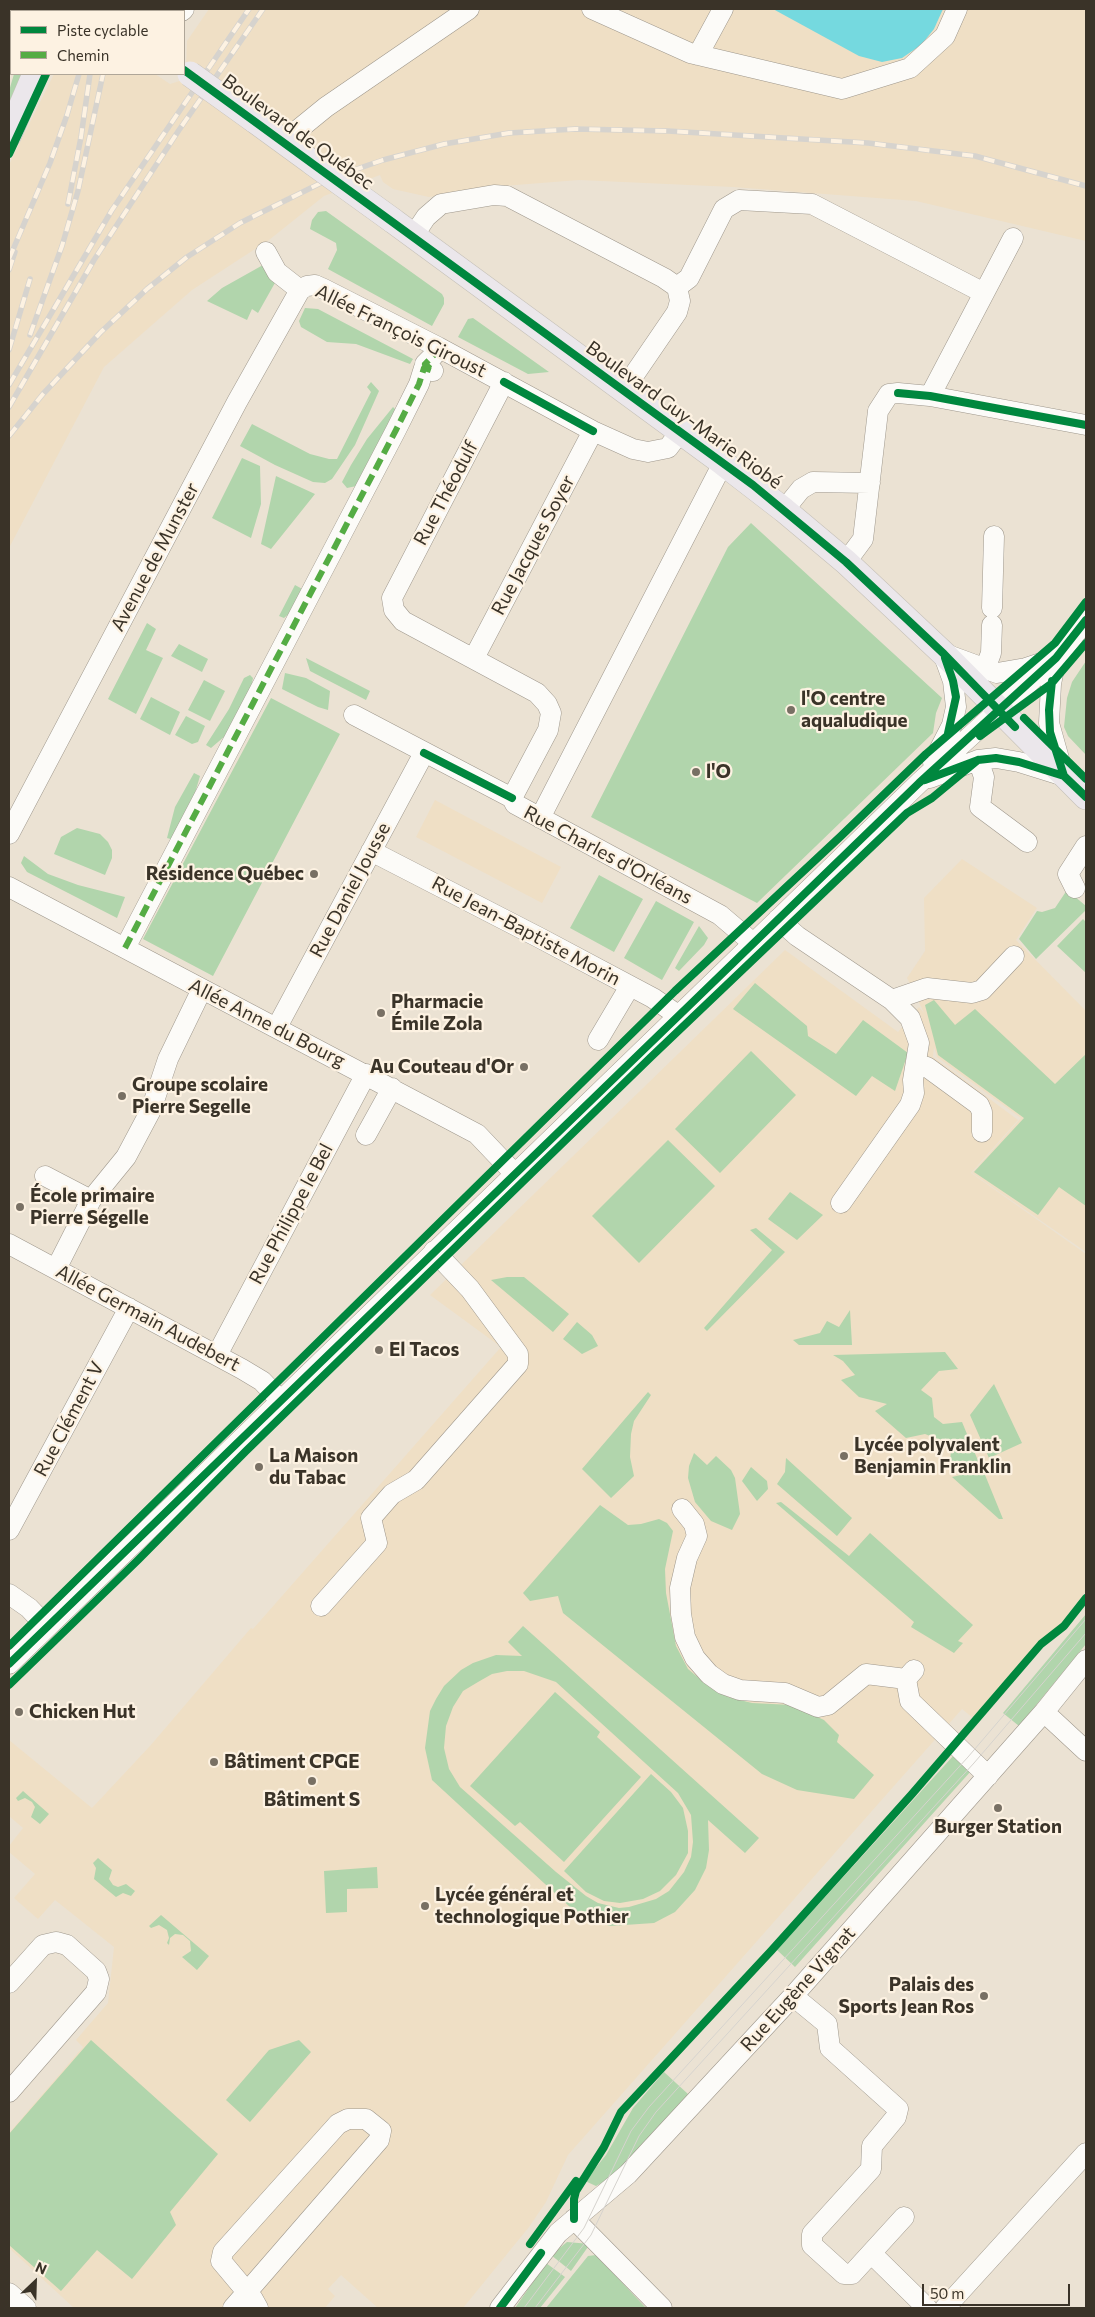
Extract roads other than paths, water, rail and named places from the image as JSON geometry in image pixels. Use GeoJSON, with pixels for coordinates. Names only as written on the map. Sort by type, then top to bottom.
{"type":"FeatureCollection","features":[{"type":"Feature","properties":{"kind":"main road","name":"Boulevard de Québec"},"geometry":{"type":"LineString","coordinates":[[187,72],[392,220]]}},
{"type":"Feature","properties":{"kind":"main road"},"geometry":{"type":"LineString","coordinates":[[9,136],[34,75]]}},
{"type":"Feature","properties":{"kind":"main road","name":"Boulevard Guy-Marie Riobé"},"geometry":{"type":"LineString","coordinates":[[392,220],[723,463],[784,510],[846,562],[944,654]]}},
{"type":"Feature","properties":{"kind":"main road"},"geometry":{"type":"LineString","coordinates":[[944,654],[978,676],[999,710],[1086,797]]}},
{"type":"Feature","properties":{"kind":"street"},"geometry":{"type":"LineString","coordinates":[[283,142],[326,107],[469,9]]}},
{"type":"Feature","properties":{"kind":"street"},"geometry":{"type":"LineString","coordinates":[[592,9],[698,55],[842,89],[910,68],[945,36],[957,9]]}},
{"type":"Feature","properties":{"kind":"street"},"geometry":{"type":"LineString","coordinates":[[698,55],[723,9]]}},
{"type":"Feature","properties":{"kind":"street"},"geometry":{"type":"LineString","coordinates":[[414,235],[426,217],[441,204],[494,195],[507,196],[664,278],[677,287],[680,301],[677,312],[623,391]]}},
{"type":"Feature","properties":{"kind":"street"},"geometry":{"type":"LineString","coordinates":[[677,287],[689,278],[724,209],[739,200],[812,204],[984,293]]}},
{"type":"Feature","properties":{"kind":"street"},"geometry":{"type":"LineString","coordinates":[[930,396],[1013,238]]}},
{"type":"Feature","properties":{"kind":"street"},"geometry":{"type":"LineString","coordinates":[[266,252],[277,272],[303,288]]}},
{"type":"Feature","properties":{"kind":"street","name":"Allée François Giroust"},"geometry":{"type":"LineString","coordinates":[[303,288],[315,285],[324,289],[504,382],[592,431],[633,449],[648,452],[668,448],[680,432]]}},
{"type":"Feature","properties":{"kind":"street","name":"Avenue de Munster"},"geometry":{"type":"LineString","coordinates":[[9,834],[237,402],[303,288]]}},
{"type":"Feature","properties":{"kind":"street"},"geometry":{"type":"LineString","coordinates":[[125,948],[396,430],[419,384],[419,377],[424,368],[431,372],[433,371],[426,364],[434,355]]}},
{"type":"Feature","properties":{"kind":"street","name":"Rue Théodulf"},"geometry":{"type":"LineString","coordinates":[[474,658],[403,621],[394,610],[392,604],[393,592],[504,382]]}},
{"type":"Feature","properties":{"kind":"street"},"geometry":{"type":"LineString","coordinates":[[846,562],[864,539],[878,411],[888,394],[930,396],[1086,425]]}},
{"type":"Feature","properties":{"kind":"street","name":"Rue Jacques Soyer"},"geometry":{"type":"LineString","coordinates":[[474,658],[592,431]]}},
{"type":"Feature","properties":{"kind":"street"},"geometry":{"type":"LineString","coordinates":[[540,818],[723,463]]}},
{"type":"Feature","properties":{"kind":"street"},"geometry":{"type":"LineString","coordinates":[[784,510],[801,490],[813,482],[870,483]]}},
{"type":"Feature","properties":{"kind":"street"},"geometry":{"type":"LineString","coordinates":[[978,676],[991,653],[994,536]]}},
{"type":"Feature","properties":{"kind":"street"},"geometry":{"type":"LineString","coordinates":[[9,1664],[918,783],[1056,658],[1086,620]]}},
{"type":"Feature","properties":{"kind":"street"},"geometry":{"type":"LineString","coordinates":[[918,783],[940,750],[952,725],[956,707],[953,682],[944,654]]}},
{"type":"Feature","properties":{"kind":"street"},"geometry":{"type":"LineString","coordinates":[[474,658],[537,693],[547,704],[551,713],[548,730],[544,739],[512,798]]}},
{"type":"Feature","properties":{"kind":"street"},"geometry":{"type":"LineString","coordinates":[[978,676],[1026,668],[1056,658]]}},
{"type":"Feature","properties":{"kind":"street"},"geometry":{"type":"LineString","coordinates":[[1056,658],[1051,684],[1049,723],[1064,776]]}},
{"type":"Feature","properties":{"kind":"street","name":"Rue Charles d'Orléans"},"geometry":{"type":"LineString","coordinates":[[354,715],[512,798],[515,804],[720,915],[753,943]]}},
{"type":"Feature","properties":{"kind":"street","name":"Rue Daniel Jousse"},"geometry":{"type":"LineString","coordinates":[[277,1027],[424,753]]}},
{"type":"Feature","properties":{"kind":"street"},"geometry":{"type":"LineString","coordinates":[[918,783],[978,760],[996,758],[1019,762],[1064,776]]}},
{"type":"Feature","properties":{"kind":"street"},"geometry":{"type":"LineString","coordinates":[[978,760],[984,777],[980,807],[1027,842]]}},
{"type":"Feature","properties":{"kind":"street"},"geometry":{"type":"LineString","coordinates":[[1075,888],[1068,874],[1086,846]]}},
{"type":"Feature","properties":{"kind":"street","name":"Rue Jean-Baptiste Morin"},"geometry":{"type":"LineString","coordinates":[[371,851],[630,986],[679,1016]]}},
{"type":"Feature","properties":{"kind":"street","name":"Allée Anne du Bourg"},"geometry":{"type":"LineString","coordinates":[[9,888],[277,1027],[476,1134],[514,1174]]}},
{"type":"Feature","properties":{"kind":"street"},"geometry":{"type":"LineString","coordinates":[[778,919],[797,936],[896,1004],[910,1018],[919,1043],[914,1093],[910,1105],[841,1204]]}},
{"type":"Feature","properties":{"kind":"street"},"geometry":{"type":"LineString","coordinates":[[896,1004],[927,988],[972,993],[982,990],[1014,956]]}},
{"type":"Feature","properties":{"kind":"street"},"geometry":{"type":"LineString","coordinates":[[598,1040],[630,986]]}},
{"type":"Feature","properties":{"kind":"street"},"geometry":{"type":"LineString","coordinates":[[56,1269],[91,1200],[126,1157],[151,1110],[168,1059],[202,989]]}},
{"type":"Feature","properties":{"kind":"street"},"geometry":{"type":"LineString","coordinates":[[917,1064],[927,1067],[979,1105],[982,1112],[982,1132]]}},
{"type":"Feature","properties":{"kind":"street","name":"Rue Philippe le Bel"},"geometry":{"type":"LineString","coordinates":[[216,1355],[366,1074]]}},
{"type":"Feature","properties":{"kind":"street"},"geometry":{"type":"LineString","coordinates":[[366,1136],[392,1088]]}},
{"type":"Feature","properties":{"kind":"street"},"geometry":{"type":"LineString","coordinates":[[45,1176],[91,1200]]}},
{"type":"Feature","properties":{"kind":"street","name":"Allée Germain Audebert"},"geometry":{"type":"LineString","coordinates":[[9,1244],[262,1381],[281,1400]]}},
{"type":"Feature","properties":{"kind":"street"},"geometry":{"type":"LineString","coordinates":[[320,1606],[377,1543],[371,1518],[392,1494],[416,1480],[518,1364],[518,1354],[470,1289],[434,1251]]}},
{"type":"Feature","properties":{"kind":"street","name":"Rue Clément V"},"geometry":{"type":"LineString","coordinates":[[9,1530],[129,1308]]}},
{"type":"Feature","properties":{"kind":"street"},"geometry":{"type":"LineString","coordinates":[[682,1509],[694,1524],[697,1536],[687,1558],[680,1588],[681,1614],[688,1644],[695,1658],[709,1674],[723,1684],[740,1690],[785,1693],[818,1707],[828,1705],[866,1674],[910,1674],[910,1701],[988,1776]]}},
{"type":"Feature","properties":{"kind":"street"},"geometry":{"type":"LineString","coordinates":[[9,1594],[29,1608],[46,1627]]}},
{"type":"Feature","properties":{"kind":"street","name":"Rue Eugène Vignat"},"geometry":{"type":"LineString","coordinates":[[500,2308],[541,2253],[574,2219],[628,2174],[793,1996],[1044,1712],[1086,1660]]}},
{"type":"Feature","properties":{"kind":"street"},"geometry":{"type":"LineString","coordinates":[[1044,1712],[1086,1751]]}},
{"type":"Feature","properties":{"kind":"street"},"geometry":{"type":"LineString","coordinates":[[9,1983],[43,1945],[56,1942],[67,1945],[96,1971],[99,1979],[96,1992],[9,2092]]}},
{"type":"Feature","properties":{"kind":"street"},"geometry":{"type":"LineString","coordinates":[[793,1996],[827,2024],[830,2048],[898,2109],[896,2117],[872,2146],[871,2169],[812,2234],[812,2245],[844,2274],[852,2274],[904,2217]]}},
{"type":"Feature","properties":{"kind":"street"},"geometry":{"type":"LineString","coordinates":[[233,2308],[252,2300],[379,2140],[381,2131],[366,2119],[348,2118],[338,2124],[223,2252],[221,2261],[252,2300]]}},
{"type":"Feature","properties":{"kind":"street"},"geometry":{"type":"LineString","coordinates":[[945,2308],[1086,2153]]}},
{"type":"Feature","properties":{"kind":"street"},"geometry":{"type":"LineString","coordinates":[[574,2219],[662,2308]]}},
{"type":"Feature","properties":{"kind":"street"},"geometry":{"type":"LineString","coordinates":[[872,2254],[928,2308]]}},
{"type":"Feature","properties":{"kind":"street"},"geometry":{"type":"LineString","coordinates":[[9,2293],[26,2308]]}},
{"type":"Feature","properties":{"kind":"water"},"geometry":{"type":"Polygon","coordinates":[[[773,9],[943,9],[934,29],[921,45],[902,58],[882,62],[859,56],[773,9]]]}},
{"type":"Feature","properties":{"kind":"tram line"},"geometry":{"type":"LineString","coordinates":[[524,2308],[584,2228],[631,2131],[649,2107],[968,1757],[1086,1619]]}},
{"type":"Feature","properties":{"kind":"tram line"},"geometry":{"type":"LineString","coordinates":[[535,2308],[591,2235],[639,2136],[656,2112],[974,1763],[1086,1633]]}},
{"type":"Feature","properties":{"kind":"railway"},"geometry":{"type":"LineString","coordinates":[[9,385],[112,210],[249,9]]}},
{"type":"Feature","properties":{"kind":"railway"},"geometry":{"type":"LineString","coordinates":[[9,407],[94,260],[179,130],[263,9]]}},
{"type":"Feature","properties":{"kind":"railway"},"geometry":{"type":"LineString","coordinates":[[9,259],[50,163],[79,75]]}},
{"type":"Feature","properties":{"kind":"railway"},"geometry":{"type":"LineString","coordinates":[[68,204],[81,137],[90,75]]}},
{"type":"Feature","properties":{"kind":"railway"},"geometry":{"type":"LineString","coordinates":[[30,335],[62,246],[78,191],[103,75]]}},
{"type":"Feature","properties":{"kind":"railway"},"geometry":{"type":"LineString","coordinates":[[9,436],[43,394],[101,332],[147,289],[187,257],[240,223],[331,178],[383,160],[444,144],[509,133],[575,129],[668,131],[868,143],[975,156],[1086,186]]}},
{"type":"Feature","properties":{"kind":"railway"},"geometry":{"type":"LineString","coordinates":[[9,270],[15,252]]}},
{"type":"Feature","properties":{"kind":"railway"},"geometry":{"type":"LineString","coordinates":[[9,350],[30,279]]}},
{"type":"Feature","properties":{"kind":"place","name":"l'O centre aqualudique"},"geometry":{"type":"Point","coordinates":[791,710]}},
{"type":"Feature","properties":{"kind":"place","name":"l'O"},"geometry":{"type":"Point","coordinates":[696,772]}},
{"type":"Feature","properties":{"kind":"place","name":"Résidence Québec"},"geometry":{"type":"Point","coordinates":[314,874]}},
{"type":"Feature","properties":{"kind":"place","name":"Pharmacie Émile Zola"},"geometry":{"type":"Point","coordinates":[381,1013]}},
{"type":"Feature","properties":{"kind":"place","name":"Au Couteau d'Or"},"geometry":{"type":"Point","coordinates":[524,1067]}},
{"type":"Feature","properties":{"kind":"place","name":"Groupe scolaire Pierre Segelle"},"geometry":{"type":"Point","coordinates":[122,1096]}},
{"type":"Feature","properties":{"kind":"place","name":"École primaire Pierre Ségelle"},"geometry":{"type":"Point","coordinates":[20,1207]}},
{"type":"Feature","properties":{"kind":"place","name":"El Tacos"},"geometry":{"type":"Point","coordinates":[379,1350]}},
{"type":"Feature","properties":{"kind":"place","name":"Lycée polyvalent Benjamin Franklin"},"geometry":{"type":"Point","coordinates":[844,1456]}},
{"type":"Feature","properties":{"kind":"place","name":"La Maison du Tabac"},"geometry":{"type":"Point","coordinates":[259,1467]}},
{"type":"Feature","properties":{"kind":"place","name":"Chicken Hut"},"geometry":{"type":"Point","coordinates":[19,1712]}},
{"type":"Feature","properties":{"kind":"place","name":"Bâtiment CPGE"},"geometry":{"type":"Point","coordinates":[214,1762]}},
{"type":"Feature","properties":{"kind":"place","name":"Bâtiment S"},"geometry":{"type":"Point","coordinates":[312,1781]}},
{"type":"Feature","properties":{"kind":"place","name":"Burger Station"},"geometry":{"type":"Point","coordinates":[998,1808]}},
{"type":"Feature","properties":{"kind":"place","name":"Lycée général et technologique Pothier"},"geometry":{"type":"Point","coordinates":[425,1906]}},
{"type":"Feature","properties":{"kind":"place","name":"Palais des Sports Jean Ros"},"geometry":{"type":"Point","coordinates":[984,1996]}}]}
